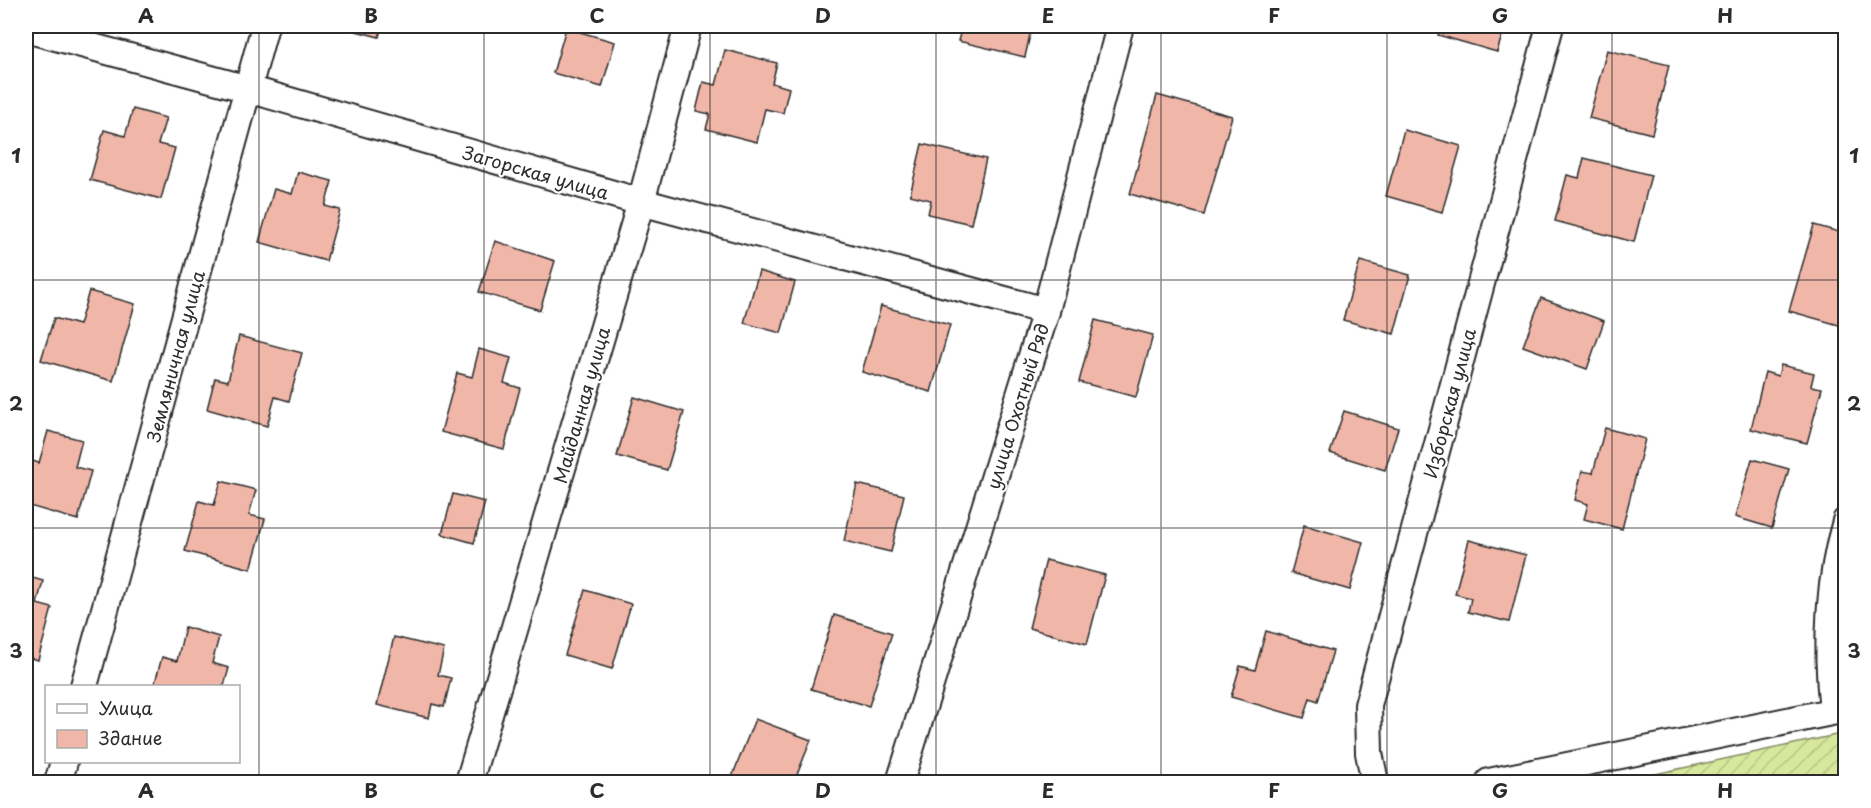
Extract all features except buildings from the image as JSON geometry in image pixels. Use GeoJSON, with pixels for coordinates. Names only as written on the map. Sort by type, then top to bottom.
{"type":"FeatureCollection","features":[{"type":"Feature","properties":{"kind":"street","name":"Земляничная улица"},"geometry":{"type":"LineString","coordinates":[[85,685],[265,26]]}},
{"type":"Feature","properties":{"kind":"street","name":"Майданная улица"},"geometry":{"type":"LineString","coordinates":[[469,783],[640,202],[688,26]]}},
{"type":"Feature","properties":{"kind":"street","name":"улица Охотный Ряд"},"geometry":{"type":"LineString","coordinates":[[900,783],[1047,311],[1120,26]]}},
{"type":"Feature","properties":{"kind":"street","name":"Изборская улица"},"geometry":{"type":"LineString","coordinates":[[1375,783],[1369,753],[1368,705],[1550,26]]}},
{"type":"Feature","properties":{"kind":"street","name":"Загорская улица"},"geometry":{"type":"LineString","coordinates":[[26,28],[248,89],[640,202],[1047,311]]}},
{"type":"Feature","properties":{"kind":"street"},"geometry":{"type":"LineString","coordinates":[[1489,783],[1839,710],[1828,667],[1828,620],[1839,543],[1845,521]]}},
{"type":"Feature","properties":{"kind":"street"},"geometry":{"type":"LineString","coordinates":[[58,783],[64,763]]}},
{"type":"Feature","properties":{"kind":"green space"},"geometry":{"type":"Polygon","coordinates":[[[1845,733],[1845,782],[1618,782],[1845,733]]]}}]}
